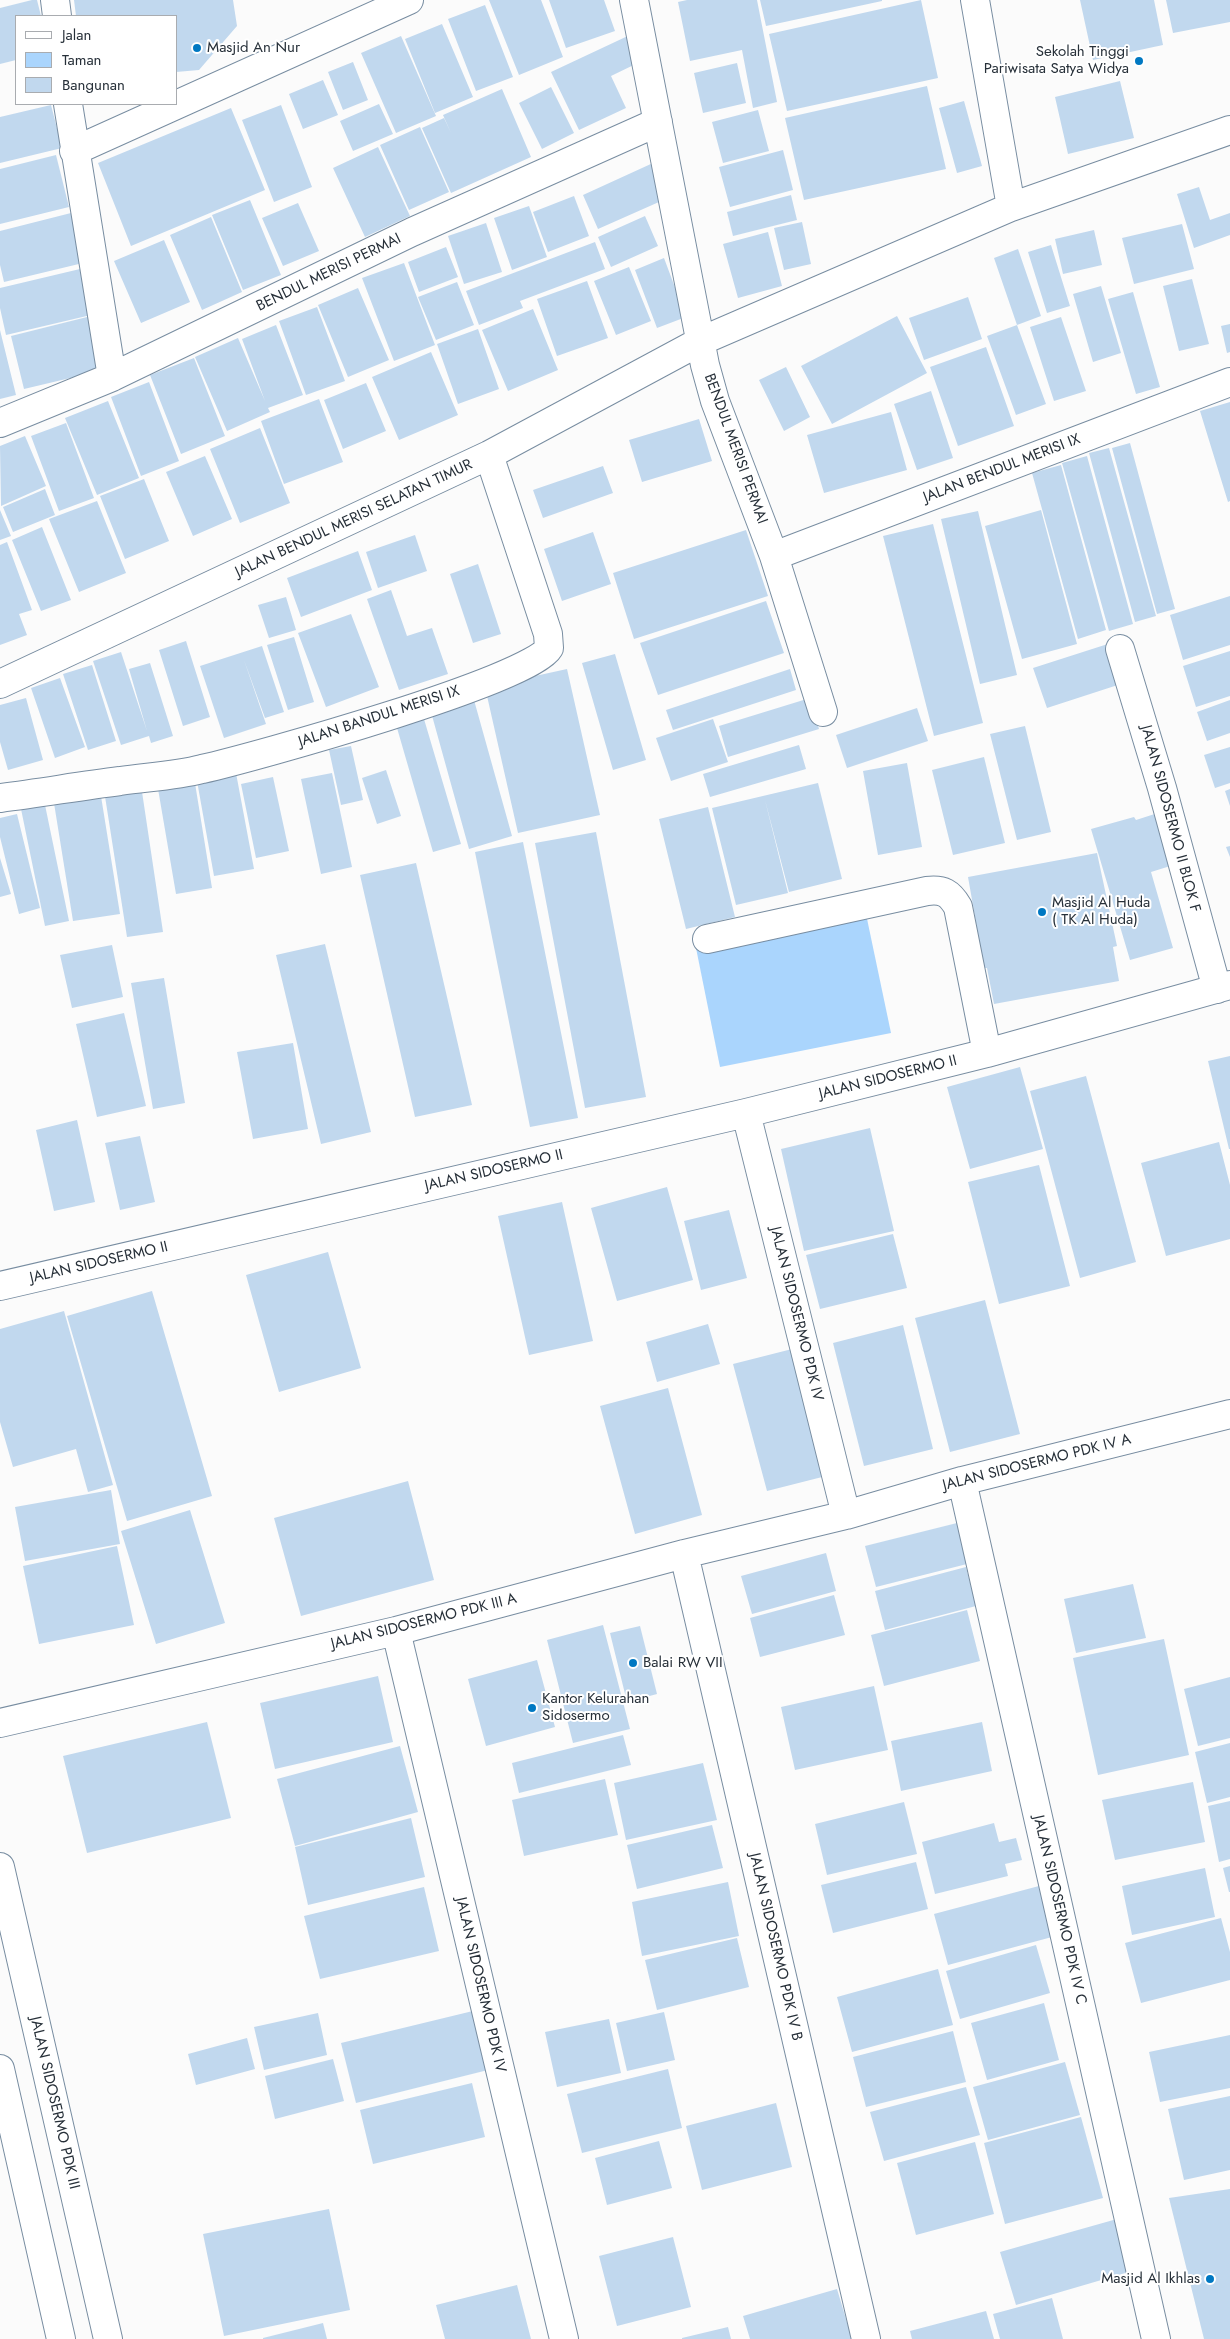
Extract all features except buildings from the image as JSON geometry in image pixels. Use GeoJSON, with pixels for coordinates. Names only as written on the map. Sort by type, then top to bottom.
{"type":"FeatureCollection","features":[{"type":"Feature","properties":{"kind":"street"},"geometry":{"type":"LineString","coordinates":[[55,0],[57,15]]}},
{"type":"Feature","properties":{"kind":"street"},"geometry":{"type":"LineString","coordinates":[[178,104],[408,0]]}},
{"type":"Feature","properties":{"kind":"street","name":"BENDUL MERISI PERMAI"},"geometry":{"type":"LineString","coordinates":[[634,0],[707,374],[715,401],[774,556],[823,712]]}},
{"type":"Feature","properties":{"kind":"street"},"geometry":{"type":"LineString","coordinates":[[975,0],[1011,206]]}},
{"type":"Feature","properties":{"kind":"street"},"geometry":{"type":"LineString","coordinates":[[68,105],[74,151],[112,377]]}},
{"type":"Feature","properties":{"kind":"street"},"geometry":{"type":"LineString","coordinates":[[74,151],[176,105]]}},
{"type":"Feature","properties":{"kind":"street","name":"BENDUL MERISI PERMAI"},"geometry":{"type":"LineString","coordinates":[[0,423],[112,377],[412,232],[658,122]]}},
{"type":"Feature","properties":{"kind":"street","name":"JALAN BENDUL MERISI SELATAN TIMUR"},"geometry":{"type":"LineString","coordinates":[[0,684],[490,456],[701,340],[1011,206],[1230,130]]}},
{"type":"Feature","properties":{"kind":"street","name":"JALAN BENDUL MERISI IX"},"geometry":{"type":"LineString","coordinates":[[774,556],[1230,382]]}},
{"type":"Feature","properties":{"kind":"street","name":"JALAN BANDUL MERISI IX"},"geometry":{"type":"LineString","coordinates":[[0,798],[200,770],[341,731],[405,710],[485,682],[541,658],[549,648],[548,634],[490,456]]}},
{"type":"Feature","properties":{"kind":"street","name":"JALAN SIDOSERMO II BLOK F"},"geometry":{"type":"LineString","coordinates":[[1120,650],[1223,987]]}},
{"type":"Feature","properties":{"kind":"street"},"geometry":{"type":"LineString","coordinates":[[707,939],[927,891],[937,890],[946,892],[953,897],[958,907],[987,1053]]}},
{"type":"Feature","properties":{"kind":"street","name":"JALAN SIDOSERMO II"},"geometry":{"type":"LineString","coordinates":[[0,1286],[746,1113],[987,1053],[1223,987]]}},
{"type":"Feature","properties":{"kind":"street","name":"JALAN SIDOSERMO PDK IV"},"geometry":{"type":"LineString","coordinates":[[746,1113],[846,1515]]}},
{"type":"Feature","properties":{"kind":"street","name":"JALAN SIDOSERMO PDK IV A"},"geometry":{"type":"LineString","coordinates":[[846,1515],[962,1482],[1230,1414]]}},
{"type":"Feature","properties":{"kind":"street","name":"JALAN SIDOSERMO PDK IV C"},"geometry":{"type":"LineString","coordinates":[[962,1482],[1156,2339]]}},
{"type":"Feature","properties":{"kind":"street","name":"JALAN SIDOSERMO PDK III A"},"geometry":{"type":"LineString","coordinates":[[0,1723],[396,1631],[684,1554],[846,1515]]}},
{"type":"Feature","properties":{"kind":"street","name":"JALAN SIDOSERMO PDK IV B"},"geometry":{"type":"LineString","coordinates":[[684,1554],[866,2339]]}},
{"type":"Feature","properties":{"kind":"street","name":"JALAN SIDOSERMO PDK IV"},"geometry":{"type":"LineString","coordinates":[[396,1631],[564,2336]]}},
{"type":"Feature","properties":{"kind":"street","name":"JALAN SIDOSERMO PDK III"},"geometry":{"type":"LineString","coordinates":[[0,1867],[6,1915],[108,2339]]}},
{"type":"Feature","properties":{"kind":"street"},"geometry":{"type":"LineString","coordinates":[[0,2069],[62,2339]]}},
{"type":"Feature","properties":{"kind":"green space"},"geometry":{"type":"Polygon","coordinates":[[[866,914],[891,1033],[720,1067],[696,948],[866,914]]]}},
{"type":"Feature","properties":{"kind":"place","name":"Masjid An Nur"},"geometry":{"type":"Point","coordinates":[197,48]}},
{"type":"Feature","properties":{"kind":"place","name":"Sekolah Tinggi Pariwisata Satya Widya"},"geometry":{"type":"Point","coordinates":[1139,61]}},
{"type":"Feature","properties":{"kind":"place","name":"Masjid Al Huda ( TK Al Huda)"},"geometry":{"type":"Point","coordinates":[1042,912]}},
{"type":"Feature","properties":{"kind":"place","name":"Balai RW VII"},"geometry":{"type":"Point","coordinates":[633,1663]}},
{"type":"Feature","properties":{"kind":"place","name":"Kantor Kelurahan Sidosermo"},"geometry":{"type":"Point","coordinates":[532,1708]}},
{"type":"Feature","properties":{"kind":"place","name":"Masjid Al Ikhlas"},"geometry":{"type":"Point","coordinates":[1210,2279]}}]}
